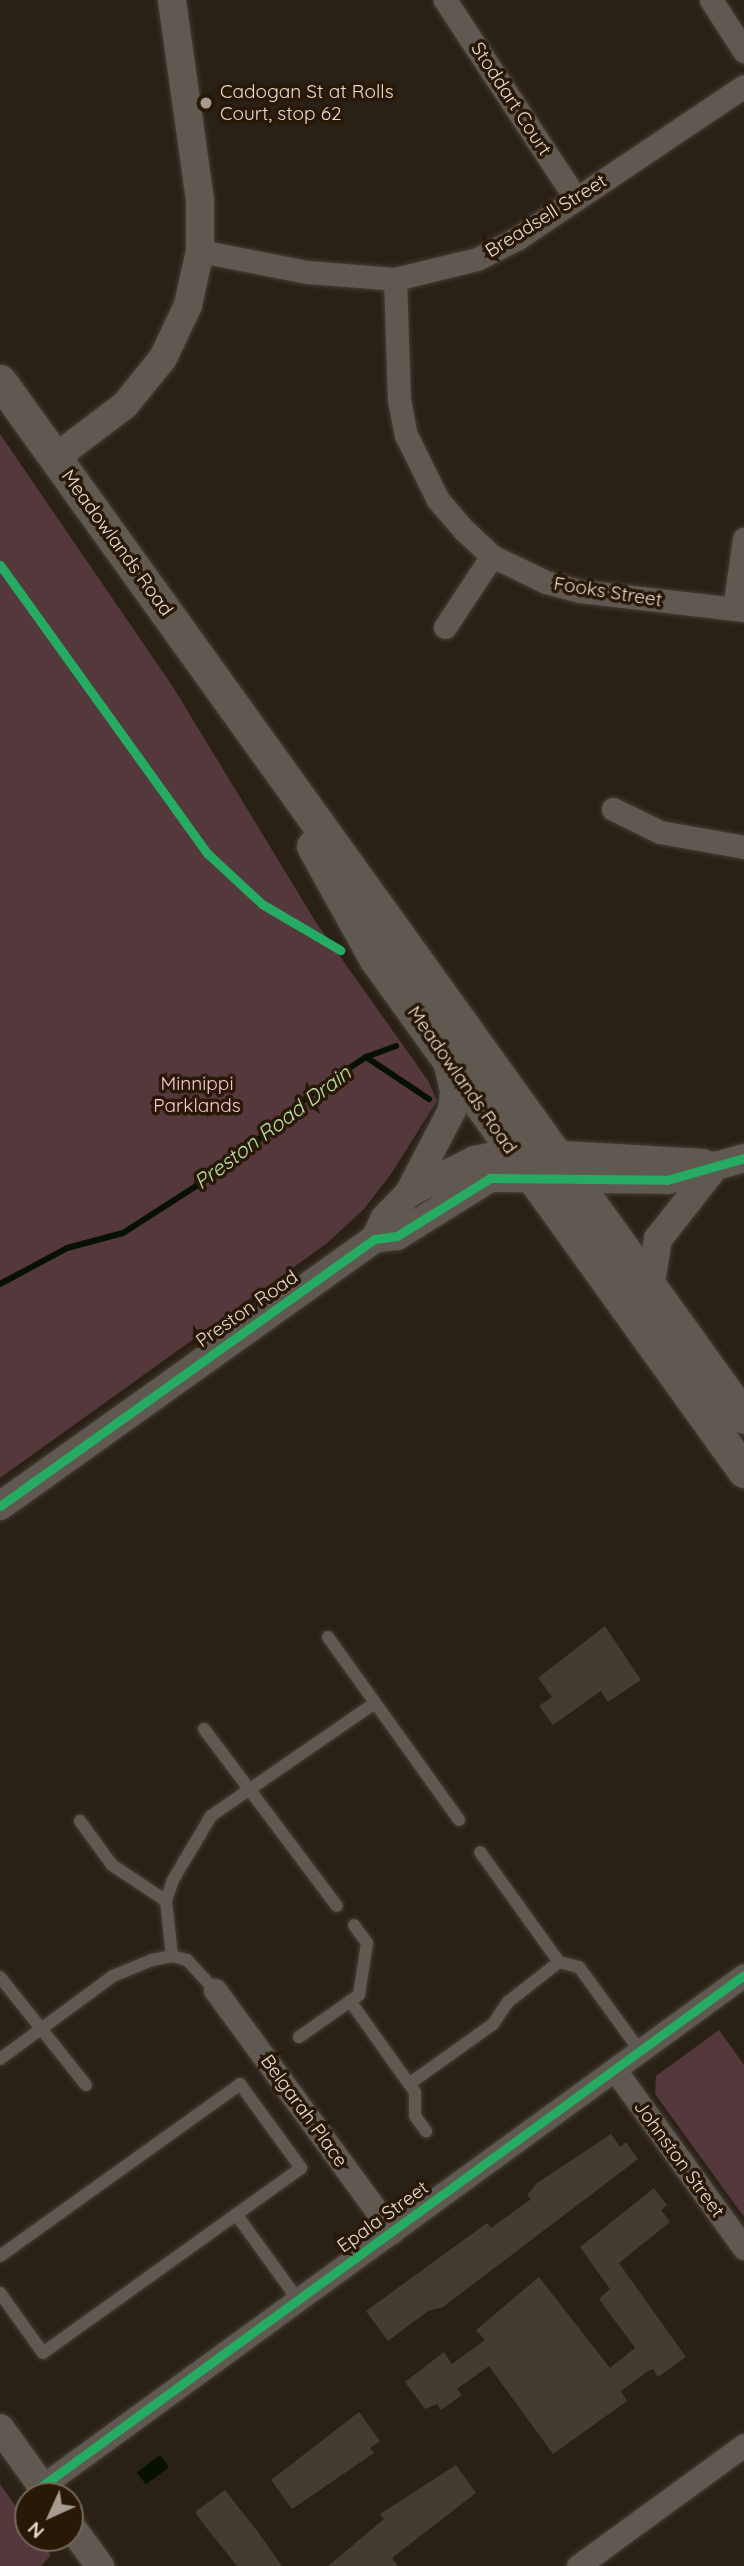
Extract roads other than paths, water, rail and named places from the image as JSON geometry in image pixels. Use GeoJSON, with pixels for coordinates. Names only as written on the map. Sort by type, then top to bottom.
{"type":"FeatureCollection","features":[{"type":"Feature","properties":{"kind":"main road","name":"Meadowlands Road"},"geometry":{"type":"LineString","coordinates":[[0,382],[744,1417]]}},
{"type":"Feature","properties":{"kind":"main road","name":"Meadowlands Road"},"geometry":{"type":"LineString","coordinates":[[233,704],[375,958],[744,1471]]}},
{"type":"Feature","properties":{"kind":"street"},"geometry":{"type":"LineString","coordinates":[[55,457],[125,405],[163,358],[188,305],[200,251],[200,200],[172,0]]}},
{"type":"Feature","properties":{"kind":"street","name":"Stoddart Court"},"geometry":{"type":"LineString","coordinates":[[445,0],[576,199]]}},
{"type":"Feature","properties":{"kind":"street"},"geometry":{"type":"LineString","coordinates":[[711,0],[744,51]]}},
{"type":"Feature","properties":{"kind":"street","name":"Breadsell Street"},"geometry":{"type":"LineString","coordinates":[[200,251],[307,272],[396,279],[477,260],[576,199],[744,86]]}},
{"type":"Feature","properties":{"kind":"street","name":"Fooks Street"},"geometry":{"type":"LineString","coordinates":[[396,279],[399,400],[406,435],[438,500],[492,556],[516,571],[580,591],[739,609]]}},
{"type":"Feature","properties":{"kind":"street"},"geometry":{"type":"LineString","coordinates":[[739,609],[744,539]]}},
{"type":"Feature","properties":{"kind":"street"},"geometry":{"type":"LineString","coordinates":[[444,627],[492,556]]}},
{"type":"Feature","properties":{"kind":"street"},"geometry":{"type":"LineString","coordinates":[[613,809],[660,832],[744,847]]}},
{"type":"Feature","properties":{"kind":"street"},"geometry":{"type":"LineString","coordinates":[[410,1193],[452,1110],[454,1091],[446,1057]]}},
{"type":"Feature","properties":{"kind":"street"},"geometry":{"type":"LineString","coordinates":[[522,1164],[716,1165],[744,1158]]}},
{"type":"Feature","properties":{"kind":"street","name":"Preston Road"},"geometry":{"type":"LineString","coordinates":[[375,1239],[385,1218],[410,1193],[465,1163],[522,1164]]}},
{"type":"Feature","properties":{"kind":"street","name":"Preston Road"},"geometry":{"type":"LineString","coordinates":[[0,1506],[375,1239],[397,1236],[490,1178],[522,1164]]}},
{"type":"Feature","properties":{"kind":"street"},"geometry":{"type":"LineString","coordinates":[[650,1287],[658,1239],[716,1165]]}},
{"type":"Feature","properties":{"kind":"street","name":"Epala Street"},"geometry":{"type":"LineString","coordinates":[[58,2482],[298,2300],[744,1975]]}},
{"type":"Feature","properties":{"kind":"street","name":"Belgarah Place"},"geometry":{"type":"LineString","coordinates":[[215,1990],[392,2232]]}},
{"type":"Feature","properties":{"kind":"street","name":"Johnston Street"},"geometry":{"type":"LineString","coordinates":[[615,2070],[744,2248]]}},
{"type":"Feature","properties":{"kind":"street"},"geometry":{"type":"LineString","coordinates":[[0,2428],[39,2482]]}},
{"type":"Feature","properties":{"kind":"street"},"geometry":{"type":"LineString","coordinates":[[578,2566],[744,2445]]}},
{"type":"Feature","properties":{"kind":"street"},"geometry":{"type":"LineString","coordinates":[[84,2544],[100,2566]]}},
{"type":"Feature","properties":{"kind":"lane"},"geometry":{"type":"LineString","coordinates":[[328,1637],[459,1820]]}},
{"type":"Feature","properties":{"kind":"lane"},"geometry":{"type":"LineString","coordinates":[[172,1956],[166,1901],[173,1880],[211,1816],[375,1703]]}},
{"type":"Feature","properties":{"kind":"lane"},"geometry":{"type":"LineString","coordinates":[[204,1728],[248,1789],[260,1797],[337,1906]]}},
{"type":"Feature","properties":{"kind":"lane"},"geometry":{"type":"LineString","coordinates":[[80,1821],[112,1865],[166,1901]]}},
{"type":"Feature","properties":{"kind":"lane"},"geometry":{"type":"LineString","coordinates":[[480,1852],[559,1962],[579,1967],[640,2052]]}},
{"type":"Feature","properties":{"kind":"lane"},"geometry":{"type":"LineString","coordinates":[[299,2037],[359,1995],[367,1943],[354,1925]]}},
{"type":"Feature","properties":{"kind":"lane"},"geometry":{"type":"LineString","coordinates":[[0,2059],[113,1976],[172,1956],[187,1960],[215,1990]]}},
{"type":"Feature","properties":{"kind":"lane"},"geometry":{"type":"LineString","coordinates":[[409,2084],[493,2024],[508,2002],[559,1962]]}},
{"type":"Feature","properties":{"kind":"lane"},"geometry":{"type":"LineString","coordinates":[[0,1977],[41,2031],[53,2038],[86,2085]]}},
{"type":"Feature","properties":{"kind":"lane"},"geometry":{"type":"LineString","coordinates":[[350,2001],[415,2092],[415,2116],[426,2131]]}},
{"type":"Feature","properties":{"kind":"lane"},"geometry":{"type":"LineString","coordinates":[[0,2256],[240,2084],[301,2168],[43,2353],[0,2293]]}},
{"type":"Feature","properties":{"kind":"lane"},"geometry":{"type":"LineString","coordinates":[[236,2214],[298,2300]]}},
{"type":"Feature","properties":{"kind":"waterway","name":"Preston Road Drain"},"geometry":{"type":"LineString","coordinates":[[0,1284],[67,1248],[123,1233],[229,1165],[312,1093],[366,1057],[396,1046]]}},
{"type":"Feature","properties":{"kind":"waterway"},"geometry":{"type":"LineString","coordinates":[[366,1057],[429,1099]]}},
{"type":"Feature","properties":{"kind":"place","name":"Cadogan St at Rolls Court, stop 62"},"geometry":{"type":"Point","coordinates":[206,103]}},
{"type":"Feature","properties":{"kind":"park label","name":"Minnippi Parklands"},"geometry":{"type":"Point","coordinates":[197,1095]}}]}
